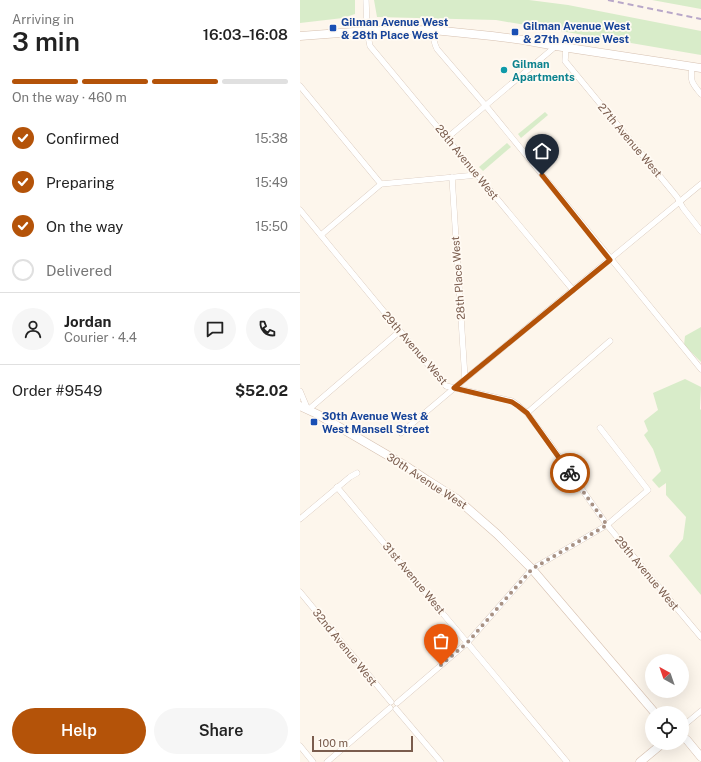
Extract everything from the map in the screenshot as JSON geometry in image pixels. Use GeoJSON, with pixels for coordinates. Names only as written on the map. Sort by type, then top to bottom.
{"type":"FeatureCollection","features":[{"type":"Feature","properties":{"kind":"street","name":"28th Avenue West"},"geometry":{"type":"LineString","coordinates":[[366,0],[367,32],[370,46],[573,290]]}},
{"type":"Feature","properties":{"kind":"street"},"geometry":{"type":"LineString","coordinates":[[433,30],[434,41],[437,49],[486,106],[701,370]]}},
{"type":"Feature","properties":{"kind":"street"},"geometry":{"type":"LineString","coordinates":[[300,36],[433,30],[523,40],[566,48],[701,68]]}},
{"type":"Feature","properties":{"kind":"street"},"geometry":{"type":"LineString","coordinates":[[447,138],[556,46]]}},
{"type":"Feature","properties":{"kind":"street","name":"27th Avenue West"},"geometry":{"type":"LineString","coordinates":[[566,48],[565,61],[677,197],[683,208],[701,231]]}},
{"type":"Feature","properties":{"kind":"street"},"geometry":{"type":"LineString","coordinates":[[692,67],[690,76],[692,84],[701,94]]}},
{"type":"Feature","properties":{"kind":"street"},"geometry":{"type":"LineString","coordinates":[[300,86],[382,184]]}},
{"type":"Feature","properties":{"kind":"street"},"geometry":{"type":"LineString","coordinates":[[321,236],[382,184],[477,175]]}},
{"type":"Feature","properties":{"kind":"street","name":"28th Place West"},"geometry":{"type":"LineString","coordinates":[[452,177],[465,379]]}},
{"type":"Feature","properties":{"kind":"street"},"geometry":{"type":"LineString","coordinates":[[401,433],[701,184]]}},
{"type":"Feature","properties":{"kind":"street","name":"29th Avenue West"},"geometry":{"type":"LineString","coordinates":[[300,210],[446,386],[512,402],[527,413],[607,525],[701,637]]}},
{"type":"Feature","properties":{"kind":"street"},"geometry":{"type":"LineString","coordinates":[[300,391],[304,408],[400,331]]}},
{"type":"Feature","properties":{"kind":"street"},"geometry":{"type":"LineString","coordinates":[[527,413],[610,341]]}},
{"type":"Feature","properties":{"kind":"street","name":"30th Avenue West"},"geometry":{"type":"LineString","coordinates":[[304,408],[317,414],[406,466],[457,499],[497,534],[532,569],[649,706]]}},
{"type":"Feature","properties":{"kind":"street"},"geometry":{"type":"LineString","coordinates":[[327,762],[467,643],[532,569],[607,525],[648,490],[600,428]]}},
{"type":"Feature","properties":{"kind":"street"},"geometry":{"type":"LineString","coordinates":[[300,519],[350,476],[357,473]]}},
{"type":"Feature","properties":{"kind":"street","name":"31st Avenue West"},"geometry":{"type":"LineString","coordinates":[[337,487],[567,762]]}},
{"type":"Feature","properties":{"kind":"street","name":"32nd Avenue West"},"geometry":{"type":"LineString","coordinates":[[300,592],[441,762]]}},
{"type":"Feature","properties":{"kind":"street"},"geometry":{"type":"LineString","coordinates":[[689,721],[701,711]]}},
{"type":"Feature","properties":{"kind":"street"},"geometry":{"type":"LineString","coordinates":[[689,742],[701,757]]}},
{"type":"Feature","properties":{"kind":"street"},"geometry":{"type":"LineString","coordinates":[[300,746],[313,762]]}},
{"type":"Feature","properties":{"kind":"street"},"geometry":{"type":"LineString","coordinates":[[640,762],[655,750]]}},
{"type":"Feature","properties":{"kind":"green space"},"geometry":{"type":"Polygon","coordinates":[[[300,0],[355,0],[355,14],[343,18],[300,23],[300,0]]]}},
{"type":"Feature","properties":{"kind":"green space"},"geometry":{"type":"Polygon","coordinates":[[[374,0],[529,0],[568,5],[701,31],[701,55],[496,20],[377,17],[374,0]]]}},
{"type":"Feature","properties":{"kind":"green space"},"geometry":{"type":"Polygon","coordinates":[[[652,0],[701,0],[701,9],[652,0]]]}},
{"type":"Feature","properties":{"kind":"green space"},"geometry":{"type":"Polygon","coordinates":[[[545,112],[548,115],[521,138],[518,134],[545,112]]]}},
{"type":"Feature","properties":{"kind":"green space"},"geometry":{"type":"Polygon","coordinates":[[[507,143],[511,147],[483,171],[479,167],[507,143]]]}},
{"type":"Feature","properties":{"kind":"green space"},"geometry":{"type":"Polygon","coordinates":[[[701,327],[701,362],[684,345],[685,336],[701,327]]]}},
{"type":"Feature","properties":{"kind":"green space"},"geometry":{"type":"Polygon","coordinates":[[[685,379],[701,387],[701,595],[669,556],[683,539],[686,517],[666,495],[666,483],[659,488],[652,480],[661,471],[653,449],[644,435],[648,431],[644,421],[658,410],[653,393],[685,379]]]}},
{"type":"Feature","properties":{"kind":"railway"},"geometry":{"type":"LineString","coordinates":[[608,0],[701,19]]}},
{"type":"Feature","properties":{"kind":"way so far"},"geometry":{"type":"LineString","coordinates":[[441,665],[467,643],[532,569],[607,525],[570,473]]}},
{"type":"Feature","properties":{"kind":"place","name":"Gilman Avenue West & 28th Place West"},"geometry":{"type":"Point","coordinates":[333,28]}},
{"type":"Feature","properties":{"kind":"place","name":"Gilman Avenue West & 27th Avenue West"},"geometry":{"type":"Point","coordinates":[515,32]}},
{"type":"Feature","properties":{"kind":"place","name":"Gilman Apartments"},"geometry":{"type":"Point","coordinates":[504,70]}},
{"type":"Feature","properties":{"kind":"place","name":"30th Avenue West & West Mansell Street"},"geometry":{"type":"Point","coordinates":[314,422]}},
{"type":"Feature","properties":{"kind":"route"},"geometry":{"type":"LineString","coordinates":[[542,175],[610,260],[454,388],[512,402],[518,406],[527,413],[570,473]]}}]}
